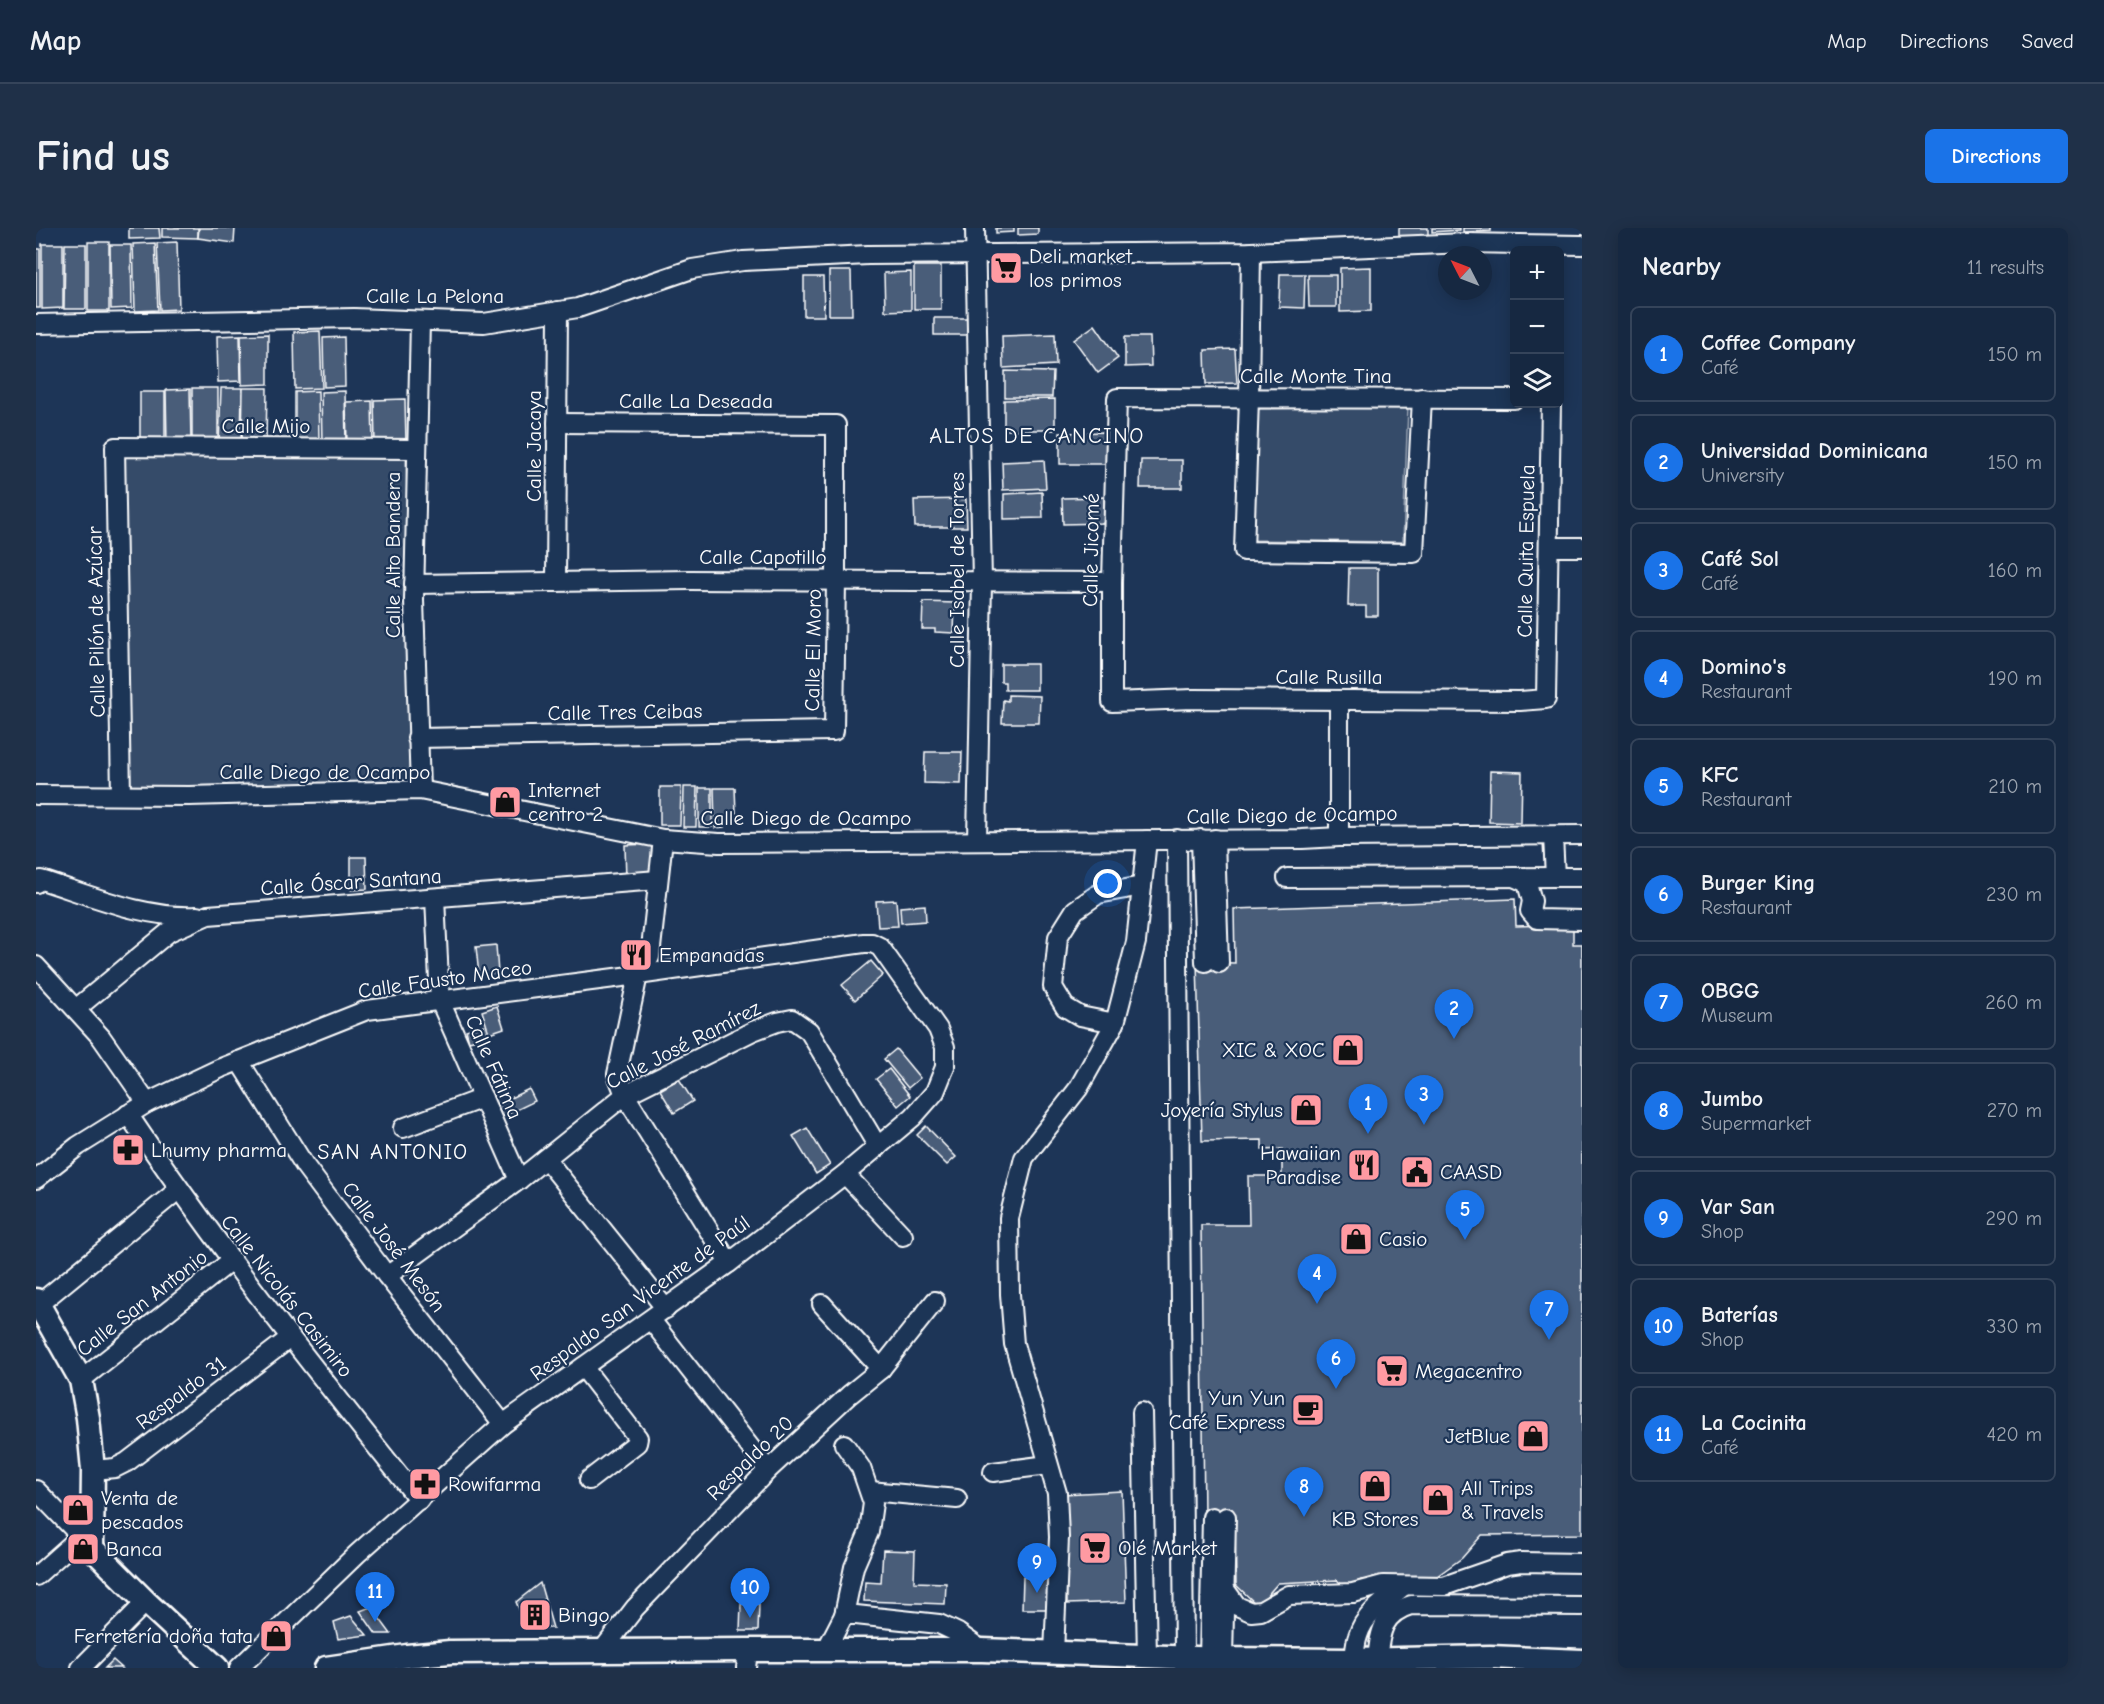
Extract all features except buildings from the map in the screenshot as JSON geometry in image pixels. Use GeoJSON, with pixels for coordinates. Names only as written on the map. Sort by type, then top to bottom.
{"type":"FeatureCollection","features":[{"type":"Feature","properties":{"kind":"main road"},"geometry":{"type":"LineString","coordinates":[[37,1302],[81,1380],[88,1418],[93,1470],[87,1542],[146,1602],[217,1668]]}},
{"type":"Feature","properties":{"kind":"main road"},"geometry":{"type":"LineString","coordinates":[[326,1668],[407,1656],[450,1653],[601,1652],[747,1659],[826,1650],[982,1650],[1216,1659],[1377,1660],[1490,1657],[1582,1661]]}},
{"type":"Feature","properties":{"kind":"street","name":"Calle Isabel de Torres"},"geometry":{"type":"LineString","coordinates":[[975,228],[982,582],[976,840]]}},
{"type":"Feature","properties":{"kind":"street","name":"Calle La Pelona"},"geometry":{"type":"LineString","coordinates":[[36,324],[354,318],[484,323],[578,308],[692,268],[743,261],[976,253],[1251,252],[1466,243],[1582,245]]}},
{"type":"Feature","properties":{"kind":"street"},"geometry":{"type":"LineString","coordinates":[[1251,252],[1244,551],[1414,553],[1422,398]]}},
{"type":"Feature","properties":{"kind":"street","name":"Calle Jacaya"},"geometry":{"type":"LineString","coordinates":[[556,582],[558,312]]}},
{"type":"Feature","properties":{"kind":"street","name":"Calle Alto Bandera"},"geometry":{"type":"LineString","coordinates":[[420,321],[414,584],[420,790]]}},
{"type":"Feature","properties":{"kind":"street","name":"Calle Monte Tina"},"geometry":{"type":"LineString","coordinates":[[1117,398],[1510,399]]}},
{"type":"Feature","properties":{"kind":"street","name":"Calle Jicomé"},"geometry":{"type":"LineString","coordinates":[[1112,702],[1112,582],[1117,398]]}},
{"type":"Feature","properties":{"kind":"street","name":"Calle Quita Espuela"},"geometry":{"type":"LineString","coordinates":[[1546,699],[1551,408]]}},
{"type":"Feature","properties":{"kind":"street","name":"Calle La Deseada"},"geometry":{"type":"LineString","coordinates":[[557,423],[836,425]]}},
{"type":"Feature","properties":{"kind":"street","name":"Calle El Moro"},"geometry":{"type":"LineString","coordinates":[[834,731],[836,425]]}},
{"type":"Feature","properties":{"kind":"street","name":"Calle Mijo"},"geometry":{"type":"LineString","coordinates":[[115,447],[416,449]]}},
{"type":"Feature","properties":{"kind":"street","name":"Calle Pilón de Azúcar"},"geometry":{"type":"LineString","coordinates":[[115,447],[121,795]]}},
{"type":"Feature","properties":{"kind":"street"},"geometry":{"type":"LineString","coordinates":[[1550,547],[1582,547]]}},
{"type":"Feature","properties":{"kind":"street","name":"Calle Capotillo"},"geometry":{"type":"LineString","coordinates":[[414,584],[836,580],[1112,582]]}},
{"type":"Feature","properties":{"kind":"street","name":"Calle Rusilla"},"geometry":{"type":"LineString","coordinates":[[1112,702],[1193,699],[1546,699]]}},
{"type":"Feature","properties":{"kind":"street"},"geometry":{"type":"LineString","coordinates":[[1339,700],[1340,837]]}},
{"type":"Feature","properties":{"kind":"street","name":"Calle Tres Ceibas"},"geometry":{"type":"LineString","coordinates":[[417,738],[834,731]]}},
{"type":"Feature","properties":{"kind":"street","name":"Calle Diego de Ocampo"},"geometry":{"type":"LineString","coordinates":[[36,795],[189,796],[420,790],[663,839],[719,843],[1582,835]]}},
{"type":"Feature","properties":{"kind":"street"},"geometry":{"type":"LineString","coordinates":[[1553,836],[1555,877]]}},
{"type":"Feature","properties":{"kind":"street"},"geometry":{"type":"LineString","coordinates":[[663,839],[650,957],[638,975],[617,1074],[625,1095],[729,1263]]}},
{"type":"Feature","properties":{"kind":"street"},"geometry":{"type":"LineString","coordinates":[[1177,839],[1184,1658]]}},
{"type":"Feature","properties":{"kind":"street"},"geometry":{"type":"LineString","coordinates":[[1208,839],[1212,963]]}},
{"type":"Feature","properties":{"kind":"street"},"geometry":{"type":"LineString","coordinates":[[1054,1653],[1059,1538],[1057,1493],[1014,1344],[1010,1294],[1009,1218],[1024,1158],[1078,1089],[1116,1023],[1136,942],[1147,840]]}},
{"type":"Feature","properties":{"kind":"street"},"geometry":{"type":"LineString","coordinates":[[1514,877],[1527,884],[1532,901],[1530,911],[1537,919],[1545,921],[1582,920]]}},
{"type":"Feature","properties":{"kind":"street"},"geometry":{"type":"LineString","coordinates":[[1287,878],[1582,877]]}},
{"type":"Feature","properties":{"kind":"street"},"geometry":{"type":"LineString","coordinates":[[36,882],[41,880],[152,914],[180,917],[207,915]]}},
{"type":"Feature","properties":{"kind":"street","name":"Calle Óscar Santana"},"geometry":{"type":"LineString","coordinates":[[77,1008],[169,932],[207,915],[658,880]]}},
{"type":"Feature","properties":{"kind":"street"},"geometry":{"type":"LineString","coordinates":[[1116,1023],[1080,1016],[1065,1007],[1053,987],[1058,937],[1075,910],[1098,894],[1142,886]]}},
{"type":"Feature","properties":{"kind":"street","name":"Calle Fátima"},"geometry":{"type":"LineString","coordinates":[[435,898],[440,1001],[519,1180]]}},
{"type":"Feature","properties":{"kind":"street","name":"Calle Fausto Maceo"},"geometry":{"type":"LineString","coordinates":[[36,1179],[78,1146],[147,1103],[239,1061],[367,1010],[864,943]]}},
{"type":"Feature","properties":{"kind":"street","name":"Respaldo San Vicente de Paúl"},"geometry":{"type":"LineString","coordinates":[[238,1668],[357,1554],[503,1424],[729,1263],[845,1174],[913,1117],[935,1092],[945,1067],[945,1047],[938,1029],[880,947],[872,943],[864,943]]}},
{"type":"Feature","properties":{"kind":"street"},"geometry":{"type":"LineString","coordinates":[[36,966],[77,1008],[120,1062],[147,1103]]}},
{"type":"Feature","properties":{"kind":"street","name":"Calle José Ramírez"},"geometry":{"type":"LineString","coordinates":[[387,1276],[519,1180],[625,1095],[753,1031],[777,1022],[792,1019],[809,1032],[878,1148]]}},
{"type":"Feature","properties":{"kind":"street","name":"Calle José Mesón"},"geometry":{"type":"LineString","coordinates":[[239,1061],[305,1166],[387,1276],[503,1424]]}},
{"type":"Feature","properties":{"kind":"street"},"geometry":{"type":"LineString","coordinates":[[404,1128],[483,1098]]}},
{"type":"Feature","properties":{"kind":"street","name":"Calle Nicolás Casimiro"},"geometry":{"type":"LineString","coordinates":[[128,1114],[178,1190],[231,1262],[419,1500]]}},
{"type":"Feature","properties":{"kind":"street"},"geometry":{"type":"LineString","coordinates":[[546,1159],[666,1309]]}},
{"type":"Feature","properties":{"kind":"street"},"geometry":{"type":"LineString","coordinates":[[845,1174],[903,1236]]}},
{"type":"Feature","properties":{"kind":"street"},"geometry":{"type":"LineString","coordinates":[[37,1302],[178,1190]]}},
{"type":"Feature","properties":{"kind":"street","name":"Calle San Antonio"},"geometry":{"type":"LineString","coordinates":[[81,1380],[231,1262]]}},
{"type":"Feature","properties":{"kind":"street","name":"Respaldo 20"},"geometry":{"type":"LineString","coordinates":[[601,1652],[634,1608],[768,1470],[849,1395],[881,1369],[935,1301]]}},
{"type":"Feature","properties":{"kind":"street"},"geometry":{"type":"LineString","coordinates":[[822,1304],[881,1369]]}},
{"type":"Feature","properties":{"kind":"street"},"geometry":{"type":"LineString","coordinates":[[651,1320],[768,1470]]}},
{"type":"Feature","properties":{"kind":"street","name":"Respaldo 31"},"geometry":{"type":"LineString","coordinates":[[93,1470],[115,1468],[127,1462],[290,1338]]}},
{"type":"Feature","properties":{"kind":"street"},"geometry":{"type":"LineString","coordinates":[[583,1367],[638,1438],[638,1443],[589,1480]]}},
{"type":"Feature","properties":{"kind":"street"},"geometry":{"type":"LineString","coordinates":[[1142,1412],[1146,1656]]}},
{"type":"Feature","properties":{"kind":"street"},"geometry":{"type":"LineString","coordinates":[[826,1650],[844,1615],[854,1567],[869,1532],[873,1503],[861,1468],[844,1444]]}},
{"type":"Feature","properties":{"kind":"street"},"geometry":{"type":"LineString","coordinates":[[993,1472],[1048,1465]]}},
{"type":"Feature","properties":{"kind":"street"},"geometry":{"type":"LineString","coordinates":[[36,1490],[87,1542],[36,1576]]}},
{"type":"Feature","properties":{"kind":"street"},"geometry":{"type":"LineString","coordinates":[[870,1491],[957,1499]]}},
{"type":"Feature","properties":{"kind":"street"},"geometry":{"type":"LineString","coordinates":[[1219,1517],[1224,1588],[1216,1659],[1219,1517]]}},
{"type":"Feature","properties":{"kind":"street"},"geometry":{"type":"LineString","coordinates":[[1224,1588],[1237,1606],[1251,1612],[1261,1611],[1289,1595],[1353,1593],[1383,1585],[1444,1586],[1507,1564],[1521,1562],[1582,1563]]}},
{"type":"Feature","properties":{"kind":"street"},"geometry":{"type":"LineString","coordinates":[[1354,1660],[1358,1635],[1365,1622],[1379,1606],[1404,1586]]}},
{"type":"Feature","properties":{"kind":"street"},"geometry":{"type":"LineString","coordinates":[[81,1668],[146,1602]]}},
{"type":"Feature","properties":{"kind":"street"},"geometry":{"type":"LineString","coordinates":[[1377,1660],[1380,1635],[1384,1624],[1400,1608],[1410,1605],[1582,1606]]}},
{"type":"Feature","properties":{"kind":"street"},"geometry":{"type":"LineString","coordinates":[[844,1615],[939,1624],[958,1633],[982,1650]]}},
{"type":"Feature","properties":{"kind":"shaded area"},"geometry":{"type":"Polygon","coordinates":[[[1408,406],[1403,542],[1251,540],[1257,409],[1408,406]]]}},
{"type":"Feature","properties":{"kind":"shaded area"},"geometry":{"type":"Polygon","coordinates":[[[124,456],[406,459],[415,783],[126,787],[124,456]]]}},
{"type":"Feature","properties":{"kind":"place","name":"Deli market los primos"},"geometry":{"type":"Point","coordinates":[1006,268]}},
{"type":"Feature","properties":{"kind":"place","name":"Internet centro 2"},"geometry":{"type":"Point","coordinates":[505,802]}},
{"type":"Feature","properties":{"kind":"place","name":"Empanadas"},"geometry":{"type":"Point","coordinates":[636,955]}},
{"type":"Feature","properties":{"kind":"place","name":"Universidad Dominicana"},"geometry":{"type":"Point","coordinates":[1454,1039]}},
{"type":"Feature","properties":{"kind":"place","name":"XIC & XOC"},"geometry":{"type":"Point","coordinates":[1348,1050]}},
{"type":"Feature","properties":{"kind":"place","name":"Joyería Stylus"},"geometry":{"type":"Point","coordinates":[1306,1110]}},
{"type":"Feature","properties":{"kind":"place","name":"Café Sol"},"geometry":{"type":"Point","coordinates":[1424,1125]}},
{"type":"Feature","properties":{"kind":"place","name":"Coffee Company"},"geometry":{"type":"Point","coordinates":[1368,1134]}},
{"type":"Feature","properties":{"kind":"place","name":"Lhumy pharma"},"geometry":{"type":"Point","coordinates":[128,1150]}},
{"type":"Feature","properties":{"kind":"place","name":"Hawaiian Paradise"},"geometry":{"type":"Point","coordinates":[1364,1165]}},
{"type":"Feature","properties":{"kind":"place","name":"CAASD"},"geometry":{"type":"Point","coordinates":[1417,1172]}},
{"type":"Feature","properties":{"kind":"place","name":"Casio"},"geometry":{"type":"Point","coordinates":[1356,1239]}},
{"type":"Feature","properties":{"kind":"place","name":"KFC"},"geometry":{"type":"Point","coordinates":[1465,1240]}},
{"type":"Feature","properties":{"kind":"place","name":"Domino's"},"geometry":{"type":"Point","coordinates":[1317,1304]}},
{"type":"Feature","properties":{"kind":"place","name":"OBGG"},"geometry":{"type":"Point","coordinates":[1549,1340]}},
{"type":"Feature","properties":{"kind":"place","name":"Megacentro"},"geometry":{"type":"Point","coordinates":[1392,1371]}},
{"type":"Feature","properties":{"kind":"place","name":"Burger King"},"geometry":{"type":"Point","coordinates":[1336,1389]}},
{"type":"Feature","properties":{"kind":"place","name":"Yun Yun Café Express"},"geometry":{"type":"Point","coordinates":[1308,1410]}},
{"type":"Feature","properties":{"kind":"place","name":"JetBlue"},"geometry":{"type":"Point","coordinates":[1533,1436]}},
{"type":"Feature","properties":{"kind":"place","name":"Rowifarma"},"geometry":{"type":"Point","coordinates":[425,1484]}},
{"type":"Feature","properties":{"kind":"place","name":"KB Stores"},"geometry":{"type":"Point","coordinates":[1375,1486]}},
{"type":"Feature","properties":{"kind":"place","name":"All Trips & Travels"},"geometry":{"type":"Point","coordinates":[1438,1500]}},
{"type":"Feature","properties":{"kind":"place","name":"Venta de pescados"},"geometry":{"type":"Point","coordinates":[78,1510]}},
{"type":"Feature","properties":{"kind":"place","name":"Jumbo"},"geometry":{"type":"Point","coordinates":[1304,1517]}},
{"type":"Feature","properties":{"kind":"place","name":"Olé Market"},"geometry":{"type":"Point","coordinates":[1095,1548]}},
{"type":"Feature","properties":{"kind":"place","name":"Banca"},"geometry":{"type":"Point","coordinates":[83,1549]}},
{"type":"Feature","properties":{"kind":"place","name":"Var San"},"geometry":{"type":"Point","coordinates":[1037,1593]}},
{"type":"Feature","properties":{"kind":"place","name":"Bingo"},"geometry":{"type":"Point","coordinates":[535,1615]}},
{"type":"Feature","properties":{"kind":"place","name":"Baterías"},"geometry":{"type":"Point","coordinates":[750,1618]}},
{"type":"Feature","properties":{"kind":"place","name":"La Cocinita"},"geometry":{"type":"Point","coordinates":[375,1622]}},
{"type":"Feature","properties":{"kind":"place","name":"Ferretería doña tata"},"geometry":{"type":"Point","coordinates":[276,1636]}},
{"type":"Feature","properties":{"kind":"district","name":"ALTOS DE CANCINO"},"geometry":{"type":"Point","coordinates":[1037,435]}},
{"type":"Feature","properties":{"kind":"district","name":"SAN ANTONIO"},"geometry":{"type":"Point","coordinates":[393,1151]}}]}
